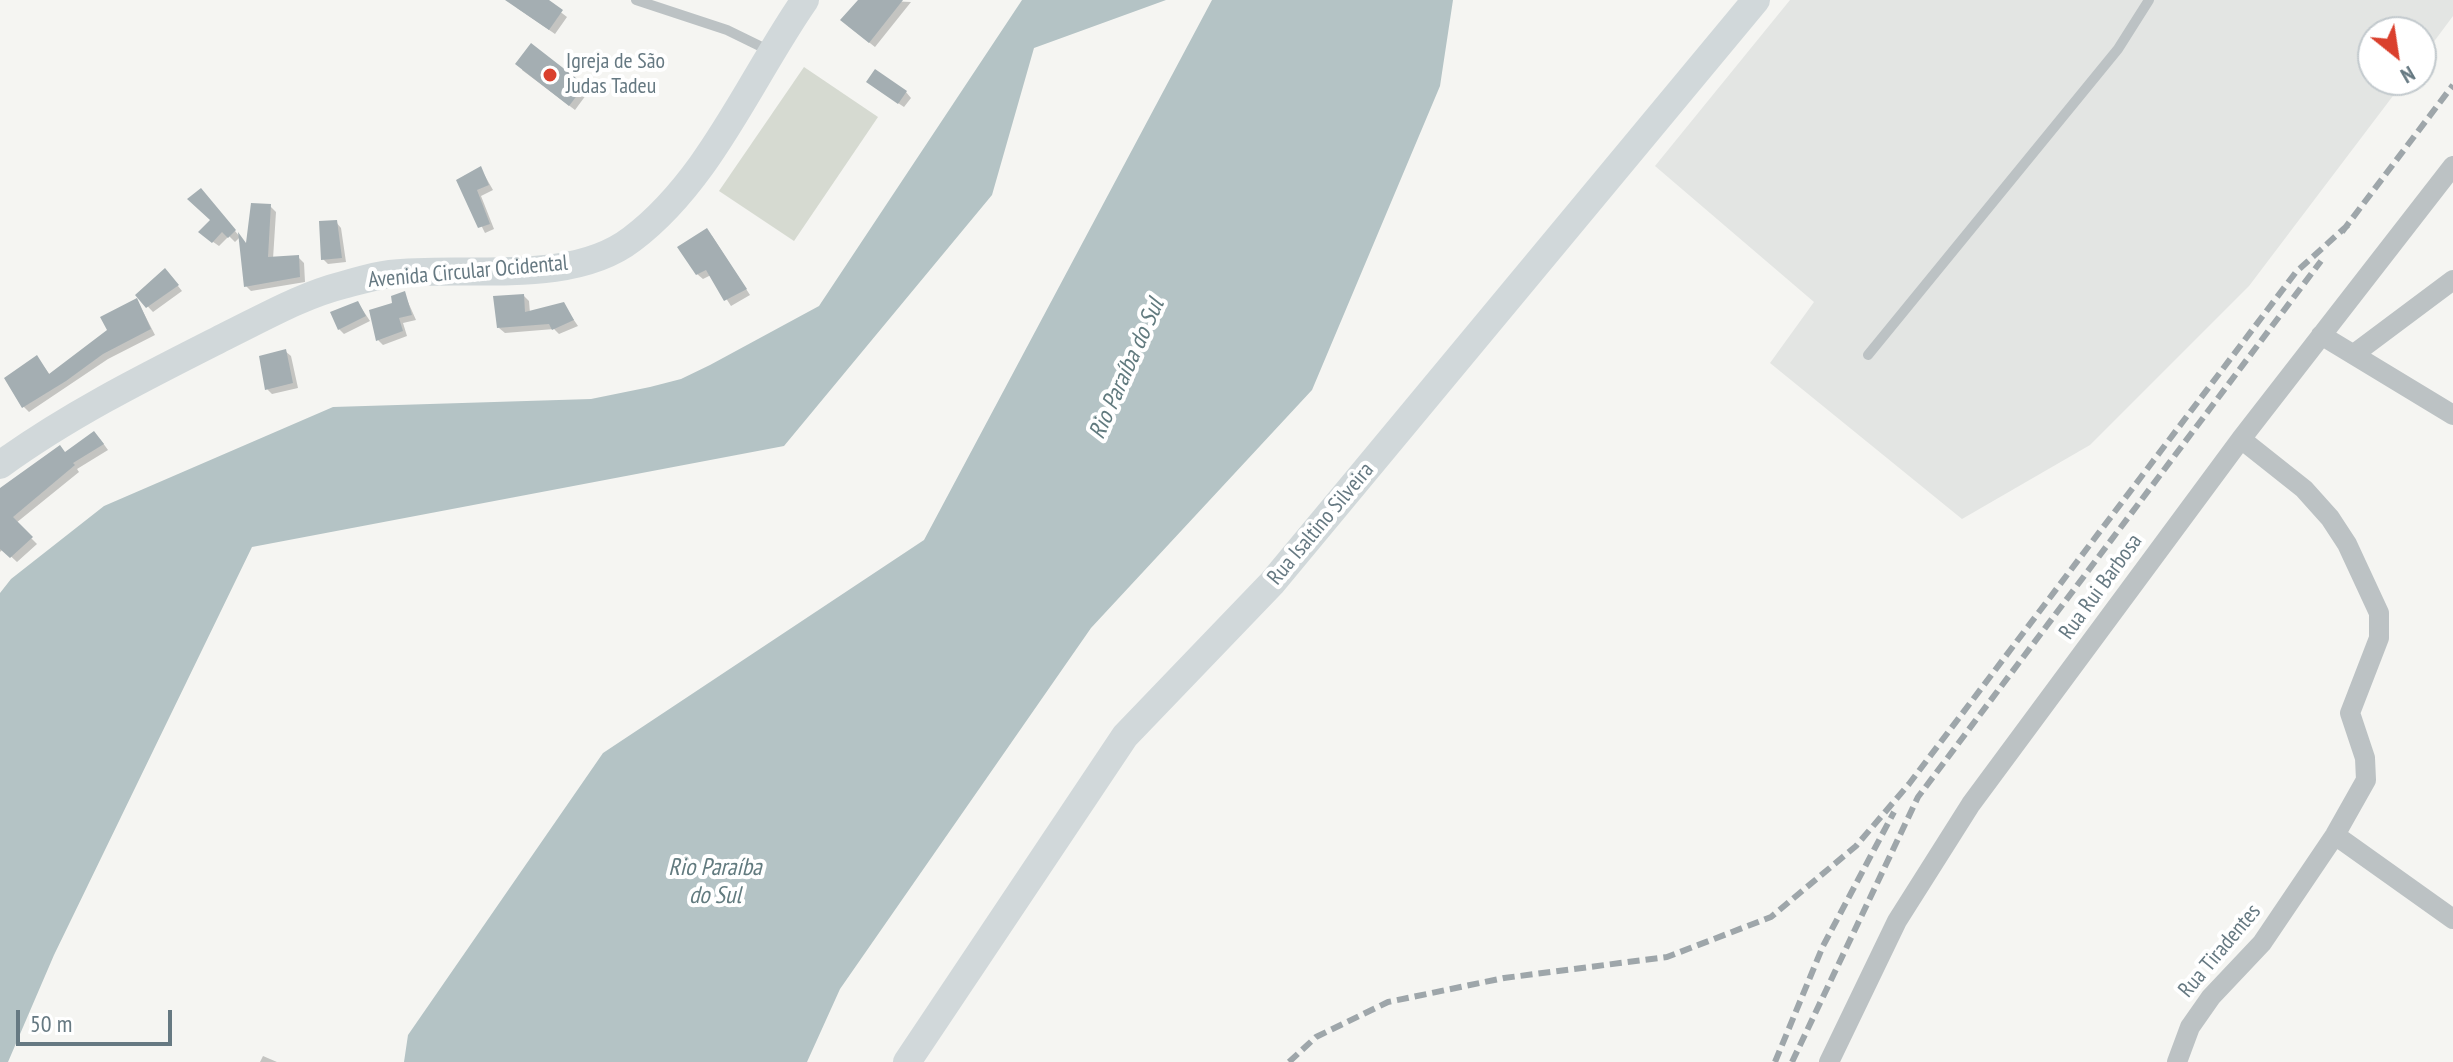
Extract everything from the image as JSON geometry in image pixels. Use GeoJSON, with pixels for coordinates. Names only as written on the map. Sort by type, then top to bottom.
{"type":"FeatureCollection","features":[{"type":"Feature","properties":{"kind":"main road","name":"Avenida Circular Ocidental"},"geometry":{"type":"LineString","coordinates":[[0,465],[92,407],[185,357],[338,286],[389,274],[554,268],[594,261],[631,240],[676,197],[713,147],[770,51],[805,0]]}},
{"type":"Feature","properties":{"kind":"main road","name":"Rua Isaltino Silveira"},"geometry":{"type":"LineString","coordinates":[[907,1062],[1125,736],[1272,583],[1756,0]]}},
{"type":"Feature","properties":{"kind":"street","name":"Rua Rui Barbosa"},"geometry":{"type":"LineString","coordinates":[[1829,1062],[1897,921],[1971,804],[2241,439],[2453,166]]}},
{"type":"Feature","properties":{"kind":"street"},"geometry":{"type":"LineString","coordinates":[[2354,354],[2453,280]]}},
{"type":"Feature","properties":{"kind":"street"},"geometry":{"type":"LineString","coordinates":[[2321,335],[2453,415]]}},
{"type":"Feature","properties":{"kind":"street","name":"Rua Tiradentes"},"geometry":{"type":"LineString","coordinates":[[2177,1062],[2190,1027],[2211,997],[2262,943],[2335,835],[2366,780],[2365,758],[2350,713],[2379,638],[2379,613],[2347,544],[2330,518],[2304,489],[2241,439]]}},
{"type":"Feature","properties":{"kind":"street"},"geometry":{"type":"LineString","coordinates":[[2335,835],[2453,919]]}},
{"type":"Feature","properties":{"kind":"lane"},"geometry":{"type":"LineString","coordinates":[[636,0],[727,30],[770,51]]}},
{"type":"Feature","properties":{"kind":"lane"},"geometry":{"type":"LineString","coordinates":[[1868,355],[2118,49],[2149,0]]}},
{"type":"Feature","properties":{"kind":"shaded area"},"geometry":{"type":"Polygon","coordinates":[[[1790,0],[2453,0],[2453,16],[2437,38],[2437,16],[2357,16],[2357,96],[2393,96],[2249,286],[2090,445],[1962,519],[1770,363],[1814,302],[1655,166],[1790,0]]]}},
{"type":"Feature","properties":{"kind":"shaded area"},"geometry":{"type":"Polygon","coordinates":[[[804,67],[878,117],[794,241],[719,191],[804,67]]]}},
{"type":"Feature","properties":{"kind":"water"},"geometry":{"type":"Polygon","coordinates":[[[1022,0],[1166,0],[1034,48],[992,195],[784,446],[252,547],[54,955],[8,1062],[0,1062],[0,593],[11,579],[104,506],[333,407],[591,399],[650,387],[681,379],[819,306],[1022,0]]]}},
{"type":"Feature","properties":{"kind":"water","name":"Rio Paraíba do Sul"},"geometry":{"type":"Polygon","coordinates":[[[1212,0],[1453,0],[1440,86],[1312,390],[1091,628],[840,989],[807,1062],[404,1062],[408,1035],[603,753],[924,540],[1212,0]]]}},
{"type":"Feature","properties":{"kind":"building"},"geometry":{"type":"Polygon","coordinates":[[[505,0],[549,0],[563,10],[549,30],[505,0]]]}},
{"type":"Feature","properties":{"kind":"building"},"geometry":{"type":"Polygon","coordinates":[[[858,0],[903,0],[869,43],[840,20],[858,0]]]}},
{"type":"Feature","properties":{"kind":"building","name":"Igreja de São Judas Tadeu"},"geometry":{"type":"Polygon","coordinates":[[[531,43],[585,85],[569,106],[515,64],[531,43]]]}},
{"type":"Feature","properties":{"kind":"building"},"geometry":{"type":"Polygon","coordinates":[[[875,69],[907,91],[898,104],[866,82],[875,69]]]}},
{"type":"Feature","properties":{"kind":"building"},"geometry":{"type":"Polygon","coordinates":[[[481,166],[489,185],[477,190],[490,224],[478,228],[456,180],[481,166]]]}},
{"type":"Feature","properties":{"kind":"building"},"geometry":{"type":"Polygon","coordinates":[[[201,188],[236,230],[228,238],[222,232],[212,243],[198,232],[210,220],[187,199],[201,188]]]}},
{"type":"Feature","properties":{"kind":"building"},"geometry":{"type":"Polygon","coordinates":[[[251,203],[271,204],[268,257],[299,255],[300,277],[244,287],[238,232],[246,243],[251,203]]]}},
{"type":"Feature","properties":{"kind":"building"},"geometry":{"type":"Polygon","coordinates":[[[337,220],[342,258],[321,260],[319,221],[337,220]]]}},
{"type":"Feature","properties":{"kind":"building"},"geometry":{"type":"Polygon","coordinates":[[[707,228],[747,289],[724,301],[706,270],[696,275],[677,247],[707,228]]]}},
{"type":"Feature","properties":{"kind":"building"},"geometry":{"type":"Polygon","coordinates":[[[165,268],[179,285],[146,308],[135,295],[165,268]]]}},
{"type":"Feature","properties":{"kind":"building"},"geometry":{"type":"Polygon","coordinates":[[[405,291],[412,315],[399,318],[403,331],[376,341],[369,310],[392,303],[391,296],[405,291]]]}},
{"type":"Feature","properties":{"kind":"building"},"geometry":{"type":"Polygon","coordinates":[[[524,294],[525,312],[564,302],[574,320],[552,330],[549,324],[497,328],[493,296],[524,294]]]}},
{"type":"Feature","properties":{"kind":"building"},"geometry":{"type":"Polygon","coordinates":[[[137,298],[151,329],[103,354],[22,408],[4,378],[37,355],[49,374],[107,330],[100,317],[137,298]]]}},
{"type":"Feature","properties":{"kind":"building"},"geometry":{"type":"Polygon","coordinates":[[[358,301],[366,316],[338,330],[330,312],[358,301]]]}},
{"type":"Feature","properties":{"kind":"building"},"geometry":{"type":"Polygon","coordinates":[[[286,349],[293,383],[265,390],[259,356],[286,349]]]}},
{"type":"Feature","properties":{"kind":"building"},"geometry":{"type":"Polygon","coordinates":[[[94,431],[104,444],[73,463],[75,465],[13,517],[33,537],[10,558],[0,549],[0,488],[60,445],[65,452],[94,431]]]}},
{"type":"Feature","properties":{"kind":"railway"},"geometry":{"type":"LineString","coordinates":[[2342,232],[2453,85]]}},
{"type":"Feature","properties":{"kind":"railway"},"geometry":{"type":"LineString","coordinates":[[1289,1062],[1316,1037],[1388,1002],[1504,978],[1667,957],[1771,917],[1856,846],[1909,784],[2296,272],[2348,225]]}},
{"type":"Feature","properties":{"kind":"railway"},"geometry":{"type":"LineString","coordinates":[[1792,1062],[1918,797],[2321,261]]}},
{"type":"Feature","properties":{"kind":"railway"},"geometry":{"type":"LineString","coordinates":[[1775,1062],[1823,946],[1894,812]]}},
{"type":"Feature","properties":{"kind":"place","name":"Igreja de São Judas Tadeu"},"geometry":{"type":"Point","coordinates":[550,75]}}]}
